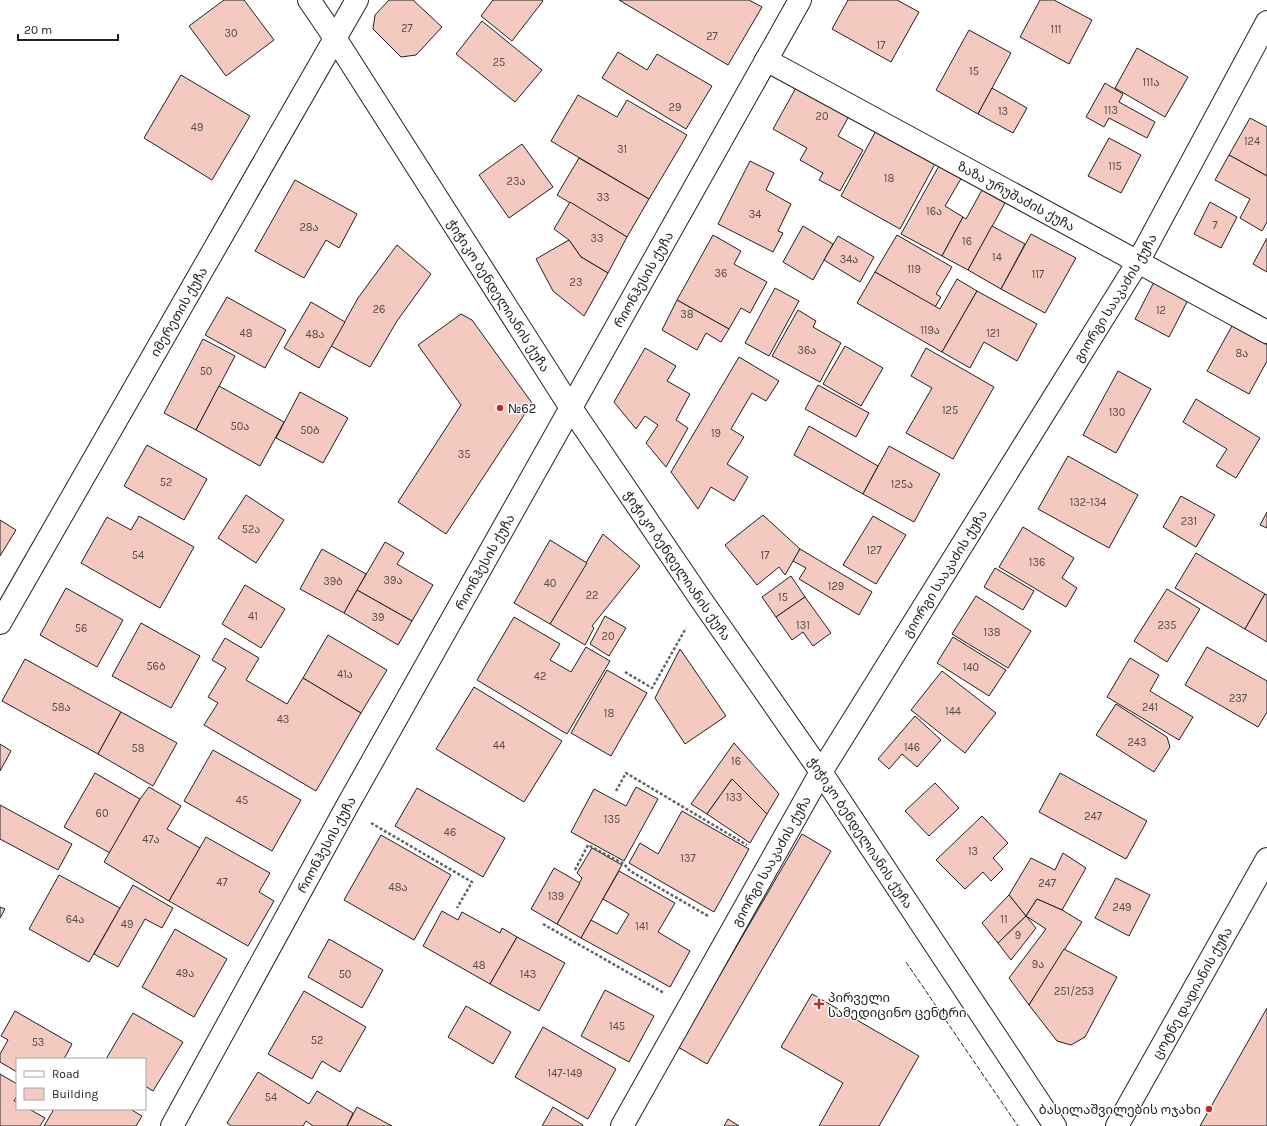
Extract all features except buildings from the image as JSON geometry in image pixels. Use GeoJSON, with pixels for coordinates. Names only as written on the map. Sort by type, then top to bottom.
{"type":"FeatureCollection","features":[{"type":"Feature","properties":{"kind":"street","name":"ჭიჭიკო ბენდელიანის ქუჩა"},"geometry":{"type":"LineString","coordinates":[[309,0],[335,38],[572,408],[702,601],[821,772],[1054,1126]]}},
{"type":"Feature","properties":{"kind":"street","name":"იმერეთის ქუჩა"},"geometry":{"type":"LineString","coordinates":[[0,623],[357,0]]}},
{"type":"Feature","properties":{"kind":"street","name":"რიონჰესის ქუჩა"},"geometry":{"type":"LineString","coordinates":[[172,1126],[346,808],[800,0]]}},
{"type":"Feature","properties":{"kind":"street","name":"გიორგი სააკაძის ქუჩა"},"geometry":{"type":"LineString","coordinates":[[622,1126],[821,772],[1138,262],[1267,22]]}},
{"type":"Feature","properties":{"kind":"street","name":"ზაზა ურუშაძის ქუჩა"},"geometry":{"type":"LineString","coordinates":[[766,60],[1267,332]]}},
{"type":"Feature","properties":{"kind":"street","name":"ცოტნე დადიანის ქუჩა"},"geometry":{"type":"LineString","coordinates":[[1117,1126],[1267,859]]}},
{"type":"Feature","properties":{"kind":"path"},"geometry":{"type":"LineString","coordinates":[[625,672],[652,688],[702,601]]}},
{"type":"Feature","properties":{"kind":"path"},"geometry":{"type":"LineString","coordinates":[[616,791],[626,773],[772,859]]}},
{"type":"Feature","properties":{"kind":"path"},"geometry":{"type":"LineString","coordinates":[[346,808],[472,882],[457,908]]}},
{"type":"Feature","properties":{"kind":"path"},"geometry":{"type":"LineString","coordinates":[[575,870],[588,845],[624,864],[630,871],[732,930]]}},
{"type":"Feature","properties":{"kind":"path"},"geometry":{"type":"LineString","coordinates":[[543,924],[689,1007]]}},
{"type":"Feature","properties":{"kind":"fence"},"geometry":{"type":"LineString","coordinates":[[906,962],[1018,1126]]}},
{"type":"Feature","properties":{"kind":"place","name":"№62"},"geometry":{"type":"Point","coordinates":[500,408]}},
{"type":"Feature","properties":{"kind":"place","name":"პირველი სამედიცინო ცენტრი"},"geometry":{"type":"Point","coordinates":[819,1004]}},
{"type":"Feature","properties":{"kind":"place","name":"ბასილაშვილების ოჯახი"},"geometry":{"type":"Point","coordinates":[1209,1109]}}]}
